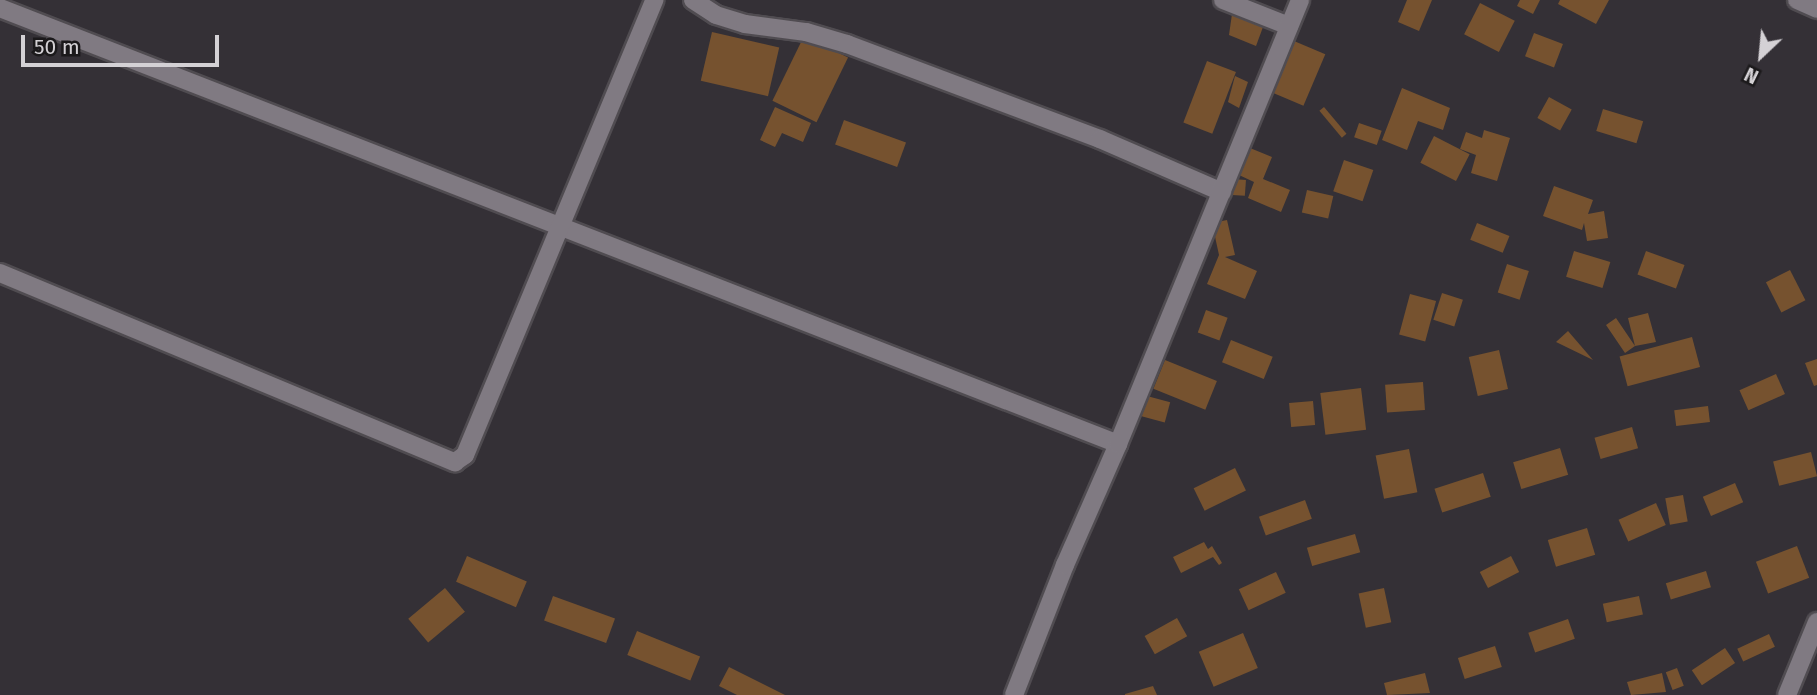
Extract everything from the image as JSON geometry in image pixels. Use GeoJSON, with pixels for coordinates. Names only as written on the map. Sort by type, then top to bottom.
{"type":"FeatureCollection","features":[{"type":"Feature","properties":{"kind":"street"},"geometry":{"type":"LineString","coordinates":[[0,273],[455,462],[464,455],[562,228],[654,0]]}},
{"type":"Feature","properties":{"kind":"street"},"geometry":{"type":"LineString","coordinates":[[693,0],[716,15],[745,24],[806,32],[847,44],[1100,139],[1222,192]]}},
{"type":"Feature","properties":{"kind":"street"},"geometry":{"type":"LineString","coordinates":[[1223,0],[1289,26]]}},
{"type":"Feature","properties":{"kind":"street"},"geometry":{"type":"LineString","coordinates":[[1014,695],[1065,565],[1300,0]]}},
{"type":"Feature","properties":{"kind":"street"},"geometry":{"type":"LineString","coordinates":[[1797,0],[1817,9]]}},
{"type":"Feature","properties":{"kind":"street"},"geometry":{"type":"LineString","coordinates":[[0,8],[1118,443]]}},
{"type":"Feature","properties":{"kind":"street"},"geometry":{"type":"LineString","coordinates":[[1787,695],[1817,622]]}},
{"type":"Feature","properties":{"kind":"building"},"geometry":{"type":"Polygon","coordinates":[[[1407,0],[1432,0],[1419,31],[1398,22],[1407,0]]]}},
{"type":"Feature","properties":{"kind":"building"},"geometry":{"type":"Polygon","coordinates":[[[1520,0],[1540,0],[1533,14],[1517,6],[1520,0]]]}},
{"type":"Feature","properties":{"kind":"building"},"geometry":{"type":"Polygon","coordinates":[[[1560,0],[1609,0],[1596,24],[1558,4],[1560,0]]]}},
{"type":"Feature","properties":{"kind":"building"},"geometry":{"type":"Polygon","coordinates":[[[1480,3],[1515,21],[1499,52],[1464,34],[1480,3]]]}},
{"type":"Feature","properties":{"kind":"building"},"geometry":{"type":"Polygon","coordinates":[[[1232,14],[1263,27],[1256,46],[1229,35],[1232,14]]]}},
{"type":"Feature","properties":{"kind":"building"},"geometry":{"type":"Polygon","coordinates":[[[712,32],[779,48],[768,96],[701,81],[712,32]]]}},
{"type":"Feature","properties":{"kind":"building"},"geometry":{"type":"Polygon","coordinates":[[[1534,33],[1563,44],[1554,67],[1525,56],[1534,33]]]}},
{"type":"Feature","properties":{"kind":"building"},"geometry":{"type":"Polygon","coordinates":[[[804,36],[848,57],[816,122],[772,101],[804,36]]]}},
{"type":"Feature","properties":{"kind":"building"},"geometry":{"type":"Polygon","coordinates":[[[1294,41],[1325,54],[1303,106],[1272,93],[1294,41]]]}},
{"type":"Feature","properties":{"kind":"building"},"geometry":{"type":"Polygon","coordinates":[[[1207,61],[1236,72],[1212,134],[1183,123],[1207,61]]]}},
{"type":"Feature","properties":{"kind":"building"},"geometry":{"type":"Polygon","coordinates":[[[1235,76],[1248,82],[1239,108],[1228,102],[1235,76]]]}},
{"type":"Feature","properties":{"kind":"building"},"geometry":{"type":"Polygon","coordinates":[[[1402,88],[1450,108],[1443,130],[1418,121],[1407,150],[1382,140],[1402,88]]]}},
{"type":"Feature","properties":{"kind":"building"},"geometry":{"type":"Polygon","coordinates":[[[1549,97],[1572,110],[1560,131],[1537,118],[1549,97]]]}},
{"type":"Feature","properties":{"kind":"building"},"geometry":{"type":"Polygon","coordinates":[[[775,107],[811,123],[803,142],[782,133],[775,147],[760,140],[775,107]]]}},
{"type":"Feature","properties":{"kind":"building"},"geometry":{"type":"Polygon","coordinates":[[[1324,107],[1346,134],[1342,138],[1319,111],[1324,107]]]}},
{"type":"Feature","properties":{"kind":"building"},"geometry":{"type":"Polygon","coordinates":[[[1603,109],[1643,121],[1636,143],[1596,131],[1603,109]]]}},
{"type":"Feature","properties":{"kind":"building"},"geometry":{"type":"Polygon","coordinates":[[[844,120],[906,143],[897,167],[835,144],[844,120]]]}},
{"type":"Feature","properties":{"kind":"building"},"geometry":{"type":"Polygon","coordinates":[[[1359,123],[1382,131],[1377,145],[1354,137],[1359,123]]]}},
{"type":"Feature","properties":{"kind":"building"},"geometry":{"type":"Polygon","coordinates":[[[1484,130],[1510,138],[1497,181],[1471,173],[1476,155],[1460,149],[1466,132],[1482,138],[1484,130]]]}},
{"type":"Feature","properties":{"kind":"building"},"geometry":{"type":"Polygon","coordinates":[[[1434,136],[1470,154],[1456,181],[1420,163],[1434,136]]]}},
{"type":"Feature","properties":{"kind":"building"},"geometry":{"type":"Polygon","coordinates":[[[1250,148],[1272,157],[1263,179],[1290,190],[1281,212],[1248,198],[1254,182],[1239,175],[1250,148]]]}},
{"type":"Feature","properties":{"kind":"building"},"geometry":{"type":"Polygon","coordinates":[[[1344,160],[1373,170],[1363,201],[1333,191],[1344,160]]]}},
{"type":"Feature","properties":{"kind":"building"},"geometry":{"type":"Polygon","coordinates":[[[1233,179],[1246,180],[1245,196],[1232,195],[1233,179]]]}},
{"type":"Feature","properties":{"kind":"building"},"geometry":{"type":"Polygon","coordinates":[[[1554,186],[1593,200],[1588,214],[1604,211],[1608,238],[1587,241],[1584,223],[1582,230],[1543,216],[1554,186]]]}},
{"type":"Feature","properties":{"kind":"building"},"geometry":{"type":"Polygon","coordinates":[[[1307,190],[1333,196],[1328,218],[1302,212],[1307,190]]]}},
{"type":"Feature","properties":{"kind":"building"},"geometry":{"type":"Polygon","coordinates":[[[1227,220],[1235,255],[1225,257],[1257,271],[1245,299],[1207,284],[1219,255],[1212,223],[1227,220]]]}},
{"type":"Feature","properties":{"kind":"building"},"geometry":{"type":"Polygon","coordinates":[[[1477,223],[1509,236],[1503,253],[1470,240],[1477,223]]]}},
{"type":"Feature","properties":{"kind":"building"},"geometry":{"type":"Polygon","coordinates":[[[1574,251],[1610,262],[1602,288],[1566,277],[1574,251]]]}},
{"type":"Feature","properties":{"kind":"building"},"geometry":{"type":"Polygon","coordinates":[[[1646,251],[1685,265],[1676,289],[1637,274],[1646,251]]]}},
{"type":"Feature","properties":{"kind":"building"},"geometry":{"type":"Polygon","coordinates":[[[1507,264],[1529,271],[1520,300],[1498,293],[1507,264]]]}},
{"type":"Feature","properties":{"kind":"building"},"geometry":{"type":"Polygon","coordinates":[[[1790,270],[1805,300],[1781,313],[1766,282],[1790,270]]]}},
{"type":"Feature","properties":{"kind":"building"},"geometry":{"type":"Polygon","coordinates":[[[1442,293],[1463,300],[1454,326],[1433,320],[1442,293]]]}},
{"type":"Feature","properties":{"kind":"building"},"geometry":{"type":"Polygon","coordinates":[[[1410,294],[1436,301],[1425,342],[1399,335],[1410,294]]]}},
{"type":"Feature","properties":{"kind":"building"},"geometry":{"type":"Polygon","coordinates":[[[1206,310],[1228,318],[1219,340],[1198,333],[1206,310]]]}},
{"type":"Feature","properties":{"kind":"building"},"geometry":{"type":"Polygon","coordinates":[[[1648,313],[1656,342],[1635,346],[1628,318],[1648,313]]]}},
{"type":"Feature","properties":{"kind":"building"},"geometry":{"type":"Polygon","coordinates":[[[1616,318],[1635,346],[1625,353],[1606,325],[1616,318]]]}},
{"type":"Feature","properties":{"kind":"building"},"geometry":{"type":"Polygon","coordinates":[[[1568,331],[1593,360],[1556,342],[1568,331]]]}},
{"type":"Feature","properties":{"kind":"building"},"geometry":{"type":"Polygon","coordinates":[[[1692,337],[1700,367],[1628,386],[1620,356],[1692,337]]]}},
{"type":"Feature","properties":{"kind":"building"},"geometry":{"type":"Polygon","coordinates":[[[1231,340],[1273,357],[1264,379],[1222,362],[1231,340]]]}},
{"type":"Feature","properties":{"kind":"building"},"geometry":{"type":"Polygon","coordinates":[[[1499,350],[1508,389],[1478,396],[1469,357],[1499,350]]]}},
{"type":"Feature","properties":{"kind":"building"},"geometry":{"type":"Polygon","coordinates":[[[1817,359],[1817,385],[1814,386],[1805,363],[1817,359]]]}},
{"type":"Feature","properties":{"kind":"building"},"geometry":{"type":"Polygon","coordinates":[[[1165,360],[1217,381],[1205,410],[1153,389],[1165,360]]]}},
{"type":"Feature","properties":{"kind":"building"},"geometry":{"type":"Polygon","coordinates":[[[1776,374],[1785,394],[1748,410],[1739,390],[1776,374]]]}},
{"type":"Feature","properties":{"kind":"building"},"geometry":{"type":"Polygon","coordinates":[[[1423,382],[1425,410],[1387,413],[1385,385],[1423,382]]]}},
{"type":"Feature","properties":{"kind":"building"},"geometry":{"type":"Polygon","coordinates":[[[1361,388],[1366,430],[1325,435],[1320,393],[1361,388]]]}},
{"type":"Feature","properties":{"kind":"building"},"geometry":{"type":"Polygon","coordinates":[[[1147,396],[1170,402],[1165,422],[1142,416],[1147,396]]]}},
{"type":"Feature","properties":{"kind":"building"},"geometry":{"type":"Polygon","coordinates":[[[1313,401],[1315,425],[1291,427],[1289,403],[1313,401]]]}},
{"type":"Feature","properties":{"kind":"building"},"geometry":{"type":"Polygon","coordinates":[[[1708,406],[1710,422],[1676,426],[1674,410],[1708,406]]]}},
{"type":"Feature","properties":{"kind":"building"},"geometry":{"type":"Polygon","coordinates":[[[1632,427],[1638,448],[1601,459],[1595,438],[1632,427]]]}},
{"type":"Feature","properties":{"kind":"building"},"geometry":{"type":"Polygon","coordinates":[[[1560,448],[1568,475],[1521,489],[1513,462],[1560,448]]]}},
{"type":"Feature","properties":{"kind":"building"},"geometry":{"type":"Polygon","coordinates":[[[1409,449],[1417,492],[1384,499],[1376,455],[1409,449]]]}},
{"type":"Feature","properties":{"kind":"building"},"geometry":{"type":"Polygon","coordinates":[[[1811,452],[1817,476],[1779,486],[1773,461],[1811,452]]]}},
{"type":"Feature","properties":{"kind":"building"},"geometry":{"type":"Polygon","coordinates":[[[1235,468],[1246,490],[1205,511],[1194,488],[1235,468]]]}},
{"type":"Feature","properties":{"kind":"building"},"geometry":{"type":"Polygon","coordinates":[[[1483,473],[1491,497],[1442,513],[1434,489],[1483,473]]]}},
{"type":"Feature","properties":{"kind":"building"},"geometry":{"type":"Polygon","coordinates":[[[1735,483],[1743,502],[1711,516],[1703,497],[1735,483]]]}},
{"type":"Feature","properties":{"kind":"building"},"geometry":{"type":"Polygon","coordinates":[[[1683,495],[1688,522],[1670,525],[1665,498],[1683,495]]]}},
{"type":"Feature","properties":{"kind":"building"},"geometry":{"type":"Polygon","coordinates":[[[1305,500],[1312,519],[1266,536],[1259,517],[1305,500]]]}},
{"type":"Feature","properties":{"kind":"building"},"geometry":{"type":"Polygon","coordinates":[[[1656,503],[1666,525],[1628,542],[1619,520],[1656,503]]]}},
{"type":"Feature","properties":{"kind":"building"},"geometry":{"type":"Polygon","coordinates":[[[1587,528],[1595,555],[1556,567],[1548,540],[1587,528]]]}},
{"type":"Feature","properties":{"kind":"building"},"geometry":{"type":"Polygon","coordinates":[[[1355,534],[1360,552],[1312,566],[1307,548],[1355,534]]]}},
{"type":"Feature","properties":{"kind":"building"},"geometry":{"type":"Polygon","coordinates":[[[1204,542],[1208,549],[1212,546],[1222,563],[1219,565],[1213,557],[1181,573],[1173,557],[1204,542]]]}},
{"type":"Feature","properties":{"kind":"building"},"geometry":{"type":"Polygon","coordinates":[[[1797,546],[1809,578],[1768,594],[1756,562],[1797,546]]]}},
{"type":"Feature","properties":{"kind":"building"},"geometry":{"type":"Polygon","coordinates":[[[467,556],[527,581],[516,607],[456,582],[467,556]]]}},
{"type":"Feature","properties":{"kind":"building"},"geometry":{"type":"Polygon","coordinates":[[[1511,556],[1519,572],[1488,588],[1480,572],[1511,556]]]}},
{"type":"Feature","properties":{"kind":"building"},"geometry":{"type":"Polygon","coordinates":[[[1706,571],[1711,587],[1671,600],[1666,583],[1706,571]]]}},
{"type":"Feature","properties":{"kind":"building"},"geometry":{"type":"Polygon","coordinates":[[[1276,572],[1286,593],[1249,610],[1239,589],[1276,572]]]}},
{"type":"Feature","properties":{"kind":"building"},"geometry":{"type":"Polygon","coordinates":[[[445,588],[465,612],[428,643],[408,619],[445,588]]]}},
{"type":"Feature","properties":{"kind":"building"},"geometry":{"type":"Polygon","coordinates":[[[1384,588],[1391,622],[1366,628],[1359,593],[1384,588]]]}},
{"type":"Feature","properties":{"kind":"building"},"geometry":{"type":"Polygon","coordinates":[[[553,596],[615,619],[606,643],[544,620],[553,596]]]}},
{"type":"Feature","properties":{"kind":"building"},"geometry":{"type":"Polygon","coordinates":[[[1639,596],[1643,615],[1607,622],[1603,604],[1639,596]]]}},
{"type":"Feature","properties":{"kind":"building"},"geometry":{"type":"Polygon","coordinates":[[[1177,618],[1187,636],[1155,654],[1145,636],[1177,618]]]}},
{"type":"Feature","properties":{"kind":"building"},"geometry":{"type":"Polygon","coordinates":[[[1568,619],[1575,639],[1535,653],[1528,633],[1568,619]]]}},
{"type":"Feature","properties":{"kind":"building"},"geometry":{"type":"Polygon","coordinates":[[[637,631],[700,656],[690,681],[627,655],[637,631]]]}},
{"type":"Feature","properties":{"kind":"building"},"geometry":{"type":"Polygon","coordinates":[[[1243,633],[1258,668],[1214,687],[1199,652],[1243,633]]]}},
{"type":"Feature","properties":{"kind":"building"},"geometry":{"type":"Polygon","coordinates":[[[1769,634],[1775,647],[1743,661],[1737,649],[1769,634]]]}},
{"type":"Feature","properties":{"kind":"building"},"geometry":{"type":"Polygon","coordinates":[[[1495,646],[1502,667],[1465,679],[1458,658],[1495,646]]]}},
{"type":"Feature","properties":{"kind":"building"},"geometry":{"type":"Polygon","coordinates":[[[1725,648],[1735,663],[1702,685],[1692,670],[1725,648]]]}},
{"type":"Feature","properties":{"kind":"building"},"geometry":{"type":"Polygon","coordinates":[[[729,667],[785,695],[737,695],[719,686],[729,667]]]}},
{"type":"Feature","properties":{"kind":"building"},"geometry":{"type":"Polygon","coordinates":[[[1677,668],[1684,686],[1673,690],[1666,672],[1677,668]]]}},
{"type":"Feature","properties":{"kind":"building"},"geometry":{"type":"Polygon","coordinates":[[[1425,673],[1430,693],[1387,695],[1384,683],[1425,673]]]}},
{"type":"Feature","properties":{"kind":"building"},"geometry":{"type":"Polygon","coordinates":[[[1662,673],[1666,692],[1631,695],[1627,682],[1662,673]]]}},
{"type":"Feature","properties":{"kind":"building"},"geometry":{"type":"Polygon","coordinates":[[[1153,686],[1157,695],[1125,695],[1125,694],[1153,686]]]}}]}
